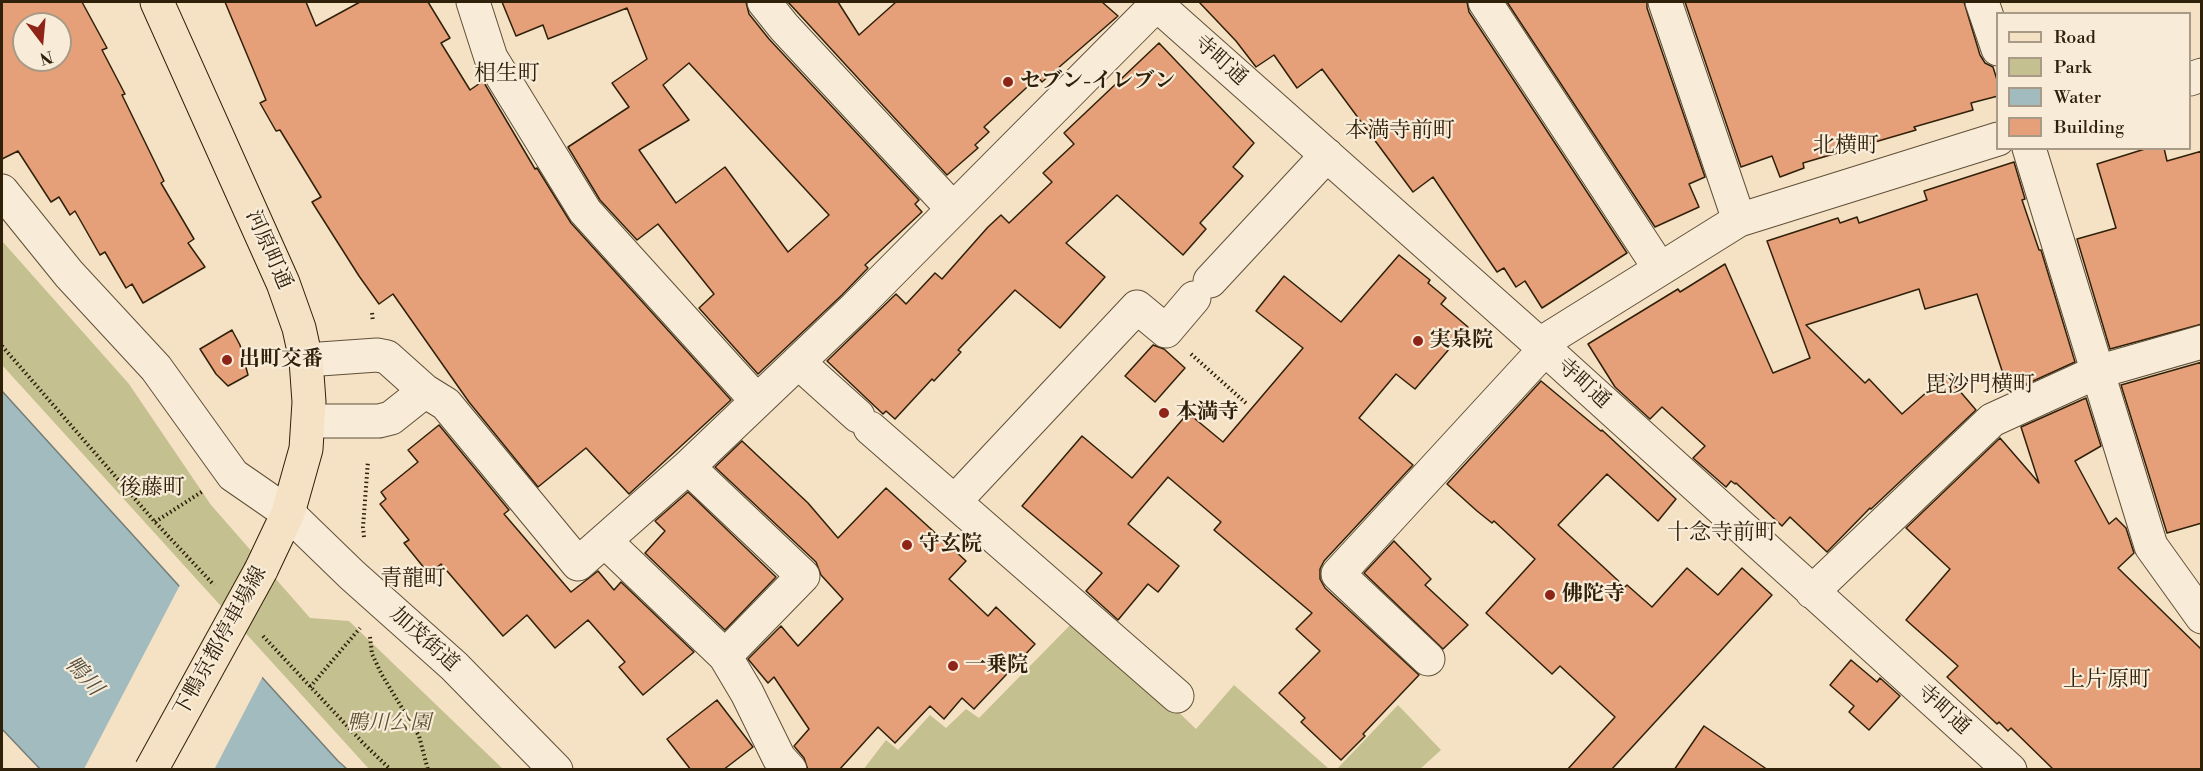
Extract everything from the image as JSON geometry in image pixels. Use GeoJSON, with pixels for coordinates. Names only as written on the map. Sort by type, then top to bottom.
{"type":"FeatureCollection","features":[{"type":"Feature","properties":{"kind":"main road","name":"河原町通"},"geometry":{"type":"LineString","coordinates":[[157,2],[283,283],[299,328],[306,360],[309,421],[302,468],[288,513]]}},
{"type":"Feature","properties":{"kind":"main road","name":"下鴨京都停車場線"},"geometry":{"type":"LineString","coordinates":[[151,770],[261,570],[288,513]]}},
{"type":"Feature","properties":{"kind":"street"},"geometry":{"type":"LineString","coordinates":[[473,2],[491,58],[585,211],[757,401]]}},
{"type":"Feature","properties":{"kind":"street"},"geometry":{"type":"LineString","coordinates":[[764,2],[784,27],[953,209]]}},
{"type":"Feature","properties":{"kind":"street"},"geometry":{"type":"LineString","coordinates":[[1485,2],[1660,269]]}},
{"type":"Feature","properties":{"kind":"street"},"geometry":{"type":"LineString","coordinates":[[1665,2],[1739,220]]}},
{"type":"Feature","properties":{"kind":"street"},"geometry":{"type":"LineString","coordinates":[[1982,2],[1996,43]]}},
{"type":"Feature","properties":{"kind":"street"},"geometry":{"type":"LineString","coordinates":[[306,360],[377,355],[387,357],[425,391],[446,404],[578,564],[688,467],[798,362],[953,209],[1155,3]]}},
{"type":"Feature","properties":{"kind":"street","name":"寺町通"},"geometry":{"type":"LineString","coordinates":[[1155,3],[1542,347],[2010,770]]}},
{"type":"Feature","properties":{"kind":"street"},"geometry":{"type":"LineString","coordinates":[[1428,658],[1338,574],[1542,347],[1739,220],[1996,140]]}},
{"type":"Feature","properties":{"kind":"street"},"geometry":{"type":"LineString","coordinates":[[2031,150],[2151,546],[2202,617]]}},
{"type":"Feature","properties":{"kind":"street"},"geometry":{"type":"LineString","coordinates":[[955,501],[1137,307],[1166,331],[1327,155]]}},
{"type":"Feature","properties":{"kind":"street","name":"加茂街道"},"geometry":{"type":"LineString","coordinates":[[2,191],[69,274],[156,368],[232,475],[288,513],[352,575],[454,666],[556,770]]}},
{"type":"Feature","properties":{"kind":"street"},"geometry":{"type":"LineString","coordinates":[[1812,592],[1992,420],[2097,372],[2202,342]]}},
{"type":"Feature","properties":{"kind":"street"},"geometry":{"type":"LineString","coordinates":[[798,362],[1177,696]]}},
{"type":"Feature","properties":{"kind":"street"},"geometry":{"type":"LineString","coordinates":[[309,421],[379,421],[391,418],[425,391]]}},
{"type":"Feature","properties":{"kind":"street"},"geometry":{"type":"LineString","coordinates":[[688,467],[803,576],[725,656]]}},
{"type":"Feature","properties":{"kind":"street"},"geometry":{"type":"LineString","coordinates":[[605,541],[725,656],[747,693],[778,758],[790,770]]}},
{"type":"Feature","properties":{"kind":"path"},"geometry":{"type":"LineString","coordinates":[[1166,331],[1246,404]]}},
{"type":"Feature","properties":{"kind":"path"},"geometry":{"type":"LineString","coordinates":[[2,346],[155,522],[220,591]]}},
{"type":"Feature","properties":{"kind":"path"},"geometry":{"type":"LineString","coordinates":[[367,544],[363,526],[368,461]]}},
{"type":"Feature","properties":{"kind":"path"},"geometry":{"type":"LineString","coordinates":[[155,522],[205,490]]}},
{"type":"Feature","properties":{"kind":"path"},"geometry":{"type":"LineString","coordinates":[[370,632],[372,654],[419,736],[428,770]]}},
{"type":"Feature","properties":{"kind":"path"},"geometry":{"type":"LineString","coordinates":[[310,687],[356,633]]}},
{"type":"Feature","properties":{"kind":"path"},"geometry":{"type":"LineString","coordinates":[[261,635],[391,770]]}},
{"type":"Feature","properties":{"kind":"green space","name":"鴨川公園"},"geometry":{"type":"Polygon","coordinates":[[[2,241],[129,384],[211,505],[310,618],[349,621],[503,769],[369,769],[2,365],[2,241]]]}},
{"type":"Feature","properties":{"kind":"green space"},"geometry":{"type":"Polygon","coordinates":[[[1079,616],[1196,729],[1234,685],[1329,769],[863,770],[886,740],[898,750],[930,715],[946,728],[966,709],[979,718],[1079,616]]]}},
{"type":"Feature","properties":{"kind":"green space"},"geometry":{"type":"Polygon","coordinates":[[[1398,705],[1441,750],[1420,769],[1337,769],[1398,705]]]}},
{"type":"Feature","properties":{"kind":"water","name":"鴨川"},"geometry":{"type":"Polygon","coordinates":[[[2,391],[347,769],[40,769],[2,729],[2,391]]]}},
{"type":"Feature","properties":{"kind":"pier"},"geometry":{"type":"Polygon","coordinates":[[[181,583],[264,674],[214,770],[84,769],[181,583]]]}},
{"type":"Feature","properties":{"kind":"building"},"geometry":{"type":"Polygon","coordinates":[[[2,2],[82,2],[107,48],[102,50],[125,94],[122,95],[164,181],[161,183],[194,239],[188,243],[205,267],[143,303],[132,284],[126,288],[105,252],[100,255],[75,211],[70,215],[59,197],[51,202],[18,151],[2,159],[2,2]]]}},
{"type":"Feature","properties":{"kind":"building"},"geometry":{"type":"Polygon","coordinates":[[[225,2],[306,2],[316,26],[360,2],[428,2],[450,38],[441,43],[470,90],[483,81],[535,169],[537,168],[571,223],[731,400],[629,494],[586,448],[538,487],[469,402],[393,294],[379,304],[359,276],[312,202],[321,197],[280,130],[276,131],[260,103],[266,100],[225,2]]]}},
{"type":"Feature","properties":{"kind":"building"},"geometry":{"type":"Polygon","coordinates":[[[502,2],[746,2],[749,14],[769,39],[919,200],[915,204],[922,212],[865,265],[868,268],[842,295],[758,374],[699,308],[714,294],[658,224],[637,240],[600,200],[568,147],[629,107],[612,83],[647,59],[627,8],[548,39],[543,25],[516,36],[502,2]],[[689,63],[663,85],[689,120],[639,150],[676,203],[725,167],[788,252],[829,215],[689,63]]]}},
{"type":"Feature","properties":{"kind":"building"},"geometry":{"type":"Polygon","coordinates":[[[788,2],[838,2],[859,35],[896,2],[1102,2],[1118,16],[1042,82],[1038,77],[984,127],[989,132],[975,145],[978,148],[947,175],[788,2]]]}},
{"type":"Feature","properties":{"kind":"building"},"geometry":{"type":"Polygon","coordinates":[[[1199,2],[1467,2],[1469,12],[1627,253],[1542,308],[1525,281],[1516,287],[1504,268],[1497,272],[1433,177],[1413,192],[1322,69],[1297,88],[1274,55],[1256,67],[1236,41],[1199,2]]]}},
{"type":"Feature","properties":{"kind":"building"},"geometry":{"type":"Polygon","coordinates":[[[1507,2],[1647,2],[1647,8],[1705,177],[1689,184],[1699,207],[1655,227],[1507,2]]]}},
{"type":"Feature","properties":{"kind":"building"},"geometry":{"type":"Polygon","coordinates":[[[1685,2],[1964,2],[1980,55],[1985,63],[1993,67],[1996,77],[1996,97],[1971,103],[1973,110],[1914,127],[1916,130],[1803,163],[1804,168],[1780,177],[1772,156],[1741,167],[1685,2]]]}},
{"type":"Feature","properties":{"kind":"building"},"geometry":{"type":"Polygon","coordinates":[[[1159,43],[1254,143],[1233,167],[1243,176],[1200,223],[1206,229],[1183,255],[1117,195],[1066,243],[1105,277],[1060,328],[1015,290],[958,350],[961,352],[895,419],[886,411],[883,414],[827,361],[896,294],[906,304],[935,273],[942,279],[1001,215],[1009,223],[1052,182],[1043,173],[1074,144],[1064,133],[1159,43]]]}},
{"type":"Feature","properties":{"kind":"building"},"geometry":{"type":"Polygon","coordinates":[[[2142,150],[2164,150],[2167,161],[2202,151],[2202,324],[2110,349],[2077,239],[2116,228],[2097,164],[2142,150]]]}},
{"type":"Feature","properties":{"kind":"building"},"geometry":{"type":"Polygon","coordinates":[[[2014,162],[2025,199],[2022,200],[2039,250],[2041,250],[2075,362],[2009,392],[1977,294],[1925,309],[1919,289],[1806,325],[1865,383],[1869,379],[1902,414],[1946,375],[1976,410],[1870,508],[1827,552],[1790,517],[1782,526],[1736,483],[1731,481],[1726,487],[1693,458],[1705,446],[1662,407],[1650,419],[1615,387],[1588,344],[1678,289],[1680,292],[1725,264],[1773,373],[1810,358],[1767,241],[1838,218],[1840,223],[1857,217],[1859,223],[1927,200],[1924,191],[2014,162]]]}},
{"type":"Feature","properties":{"kind":"building"},"geometry":{"type":"Polygon","coordinates":[[[1399,255],[1430,280],[1428,283],[1446,298],[1441,304],[1468,327],[1415,389],[1396,374],[1359,418],[1413,465],[1324,561],[1320,569],[1320,579],[1325,588],[1419,675],[1341,760],[1301,722],[1305,718],[1279,693],[1320,651],[1296,629],[1312,613],[1214,530],[1221,522],[1168,477],[1128,524],[1179,566],[1158,592],[1148,584],[1118,620],[1086,591],[1102,573],[1022,506],[1082,436],[1132,478],[1188,413],[1223,442],[1303,348],[1256,311],[1284,276],[1341,322],[1399,255]]]}},
{"type":"Feature","properties":{"kind":"building"},"geometry":{"type":"Polygon","coordinates":[[[232,330],[240,345],[248,375],[228,386],[216,374],[200,349],[232,330]]]}},
{"type":"Feature","properties":{"kind":"building"},"geometry":{"type":"Polygon","coordinates":[[[1153,345],[1164,349],[1185,368],[1155,402],[1125,376],[1153,345]]]}},
{"type":"Feature","properties":{"kind":"building"},"geometry":{"type":"Polygon","coordinates":[[[2202,362],[2202,523],[2167,533],[2121,385],[2202,362]]]}},
{"type":"Feature","properties":{"kind":"building"},"geometry":{"type":"Polygon","coordinates":[[[1541,381],[1602,430],[1676,499],[1658,521],[1607,474],[1558,525],[1625,587],[1627,585],[1652,607],[1687,568],[1718,595],[1742,568],[1772,595],[1611,770],[1567,770],[1615,717],[1560,666],[1552,674],[1486,613],[1535,559],[1494,521],[1492,523],[1447,484],[1541,381]]]}},
{"type":"Feature","properties":{"kind":"building"},"geometry":{"type":"Polygon","coordinates":[[[2086,398],[2101,446],[2075,461],[2109,524],[2116,518],[2126,528],[2134,553],[2118,568],[2202,650],[2202,770],[2054,770],[2011,728],[2008,731],[1999,722],[1997,724],[1947,677],[1958,666],[1906,620],[1950,569],[1906,528],[2000,438],[2039,483],[2021,427],[2086,398]]]}},
{"type":"Feature","properties":{"kind":"building"},"geometry":{"type":"Polygon","coordinates":[[[439,425],[509,510],[504,514],[571,592],[598,571],[614,590],[621,582],[694,652],[643,695],[619,667],[625,662],[588,620],[555,648],[527,615],[503,636],[441,564],[429,574],[404,543],[409,540],[380,504],[386,499],[381,492],[418,462],[408,450],[439,425]]]}},
{"type":"Feature","properties":{"kind":"building"},"geometry":{"type":"Polygon","coordinates":[[[742,441],[808,503],[838,538],[886,488],[966,561],[949,579],[988,616],[996,607],[1035,644],[974,709],[962,698],[944,719],[930,706],[895,743],[878,727],[839,770],[808,770],[804,758],[794,746],[809,729],[774,677],[768,683],[748,659],[781,626],[798,646],[843,599],[821,575],[816,562],[715,467],[742,441]]]}},
{"type":"Feature","properties":{"kind":"building"},"geometry":{"type":"Polygon","coordinates":[[[688,492],[776,577],[725,630],[645,553],[665,531],[655,521],[688,492]]]}},
{"type":"Feature","properties":{"kind":"building"},"geometry":{"type":"Polygon","coordinates":[[[1394,541],[1431,579],[1425,585],[1468,625],[1443,649],[1364,573],[1394,541]]]}},
{"type":"Feature","properties":{"kind":"building"},"geometry":{"type":"Polygon","coordinates":[[[1851,660],[1877,682],[1880,678],[1900,696],[1869,730],[1849,712],[1854,706],[1830,685],[1851,660]]]}},
{"type":"Feature","properties":{"kind":"building"},"geometry":{"type":"Polygon","coordinates":[[[717,700],[753,747],[723,770],[691,770],[667,739],[717,700]]]}},
{"type":"Feature","properties":{"kind":"building"},"geometry":{"type":"Polygon","coordinates":[[[1704,726],[1768,770],[1674,770],[1704,726]]]}},
{"type":"Feature","properties":{"kind":"place","name":"セブン-イレブン"},"geometry":{"type":"Point","coordinates":[1008,82]}},
{"type":"Feature","properties":{"kind":"place","name":"実泉院"},"geometry":{"type":"Point","coordinates":[1418,341]}},
{"type":"Feature","properties":{"kind":"place","name":"出町交番"},"geometry":{"type":"Point","coordinates":[227,360]}},
{"type":"Feature","properties":{"kind":"place","name":"本満寺"},"geometry":{"type":"Point","coordinates":[1164,413]}},
{"type":"Feature","properties":{"kind":"place","name":"守玄院"},"geometry":{"type":"Point","coordinates":[907,545]}},
{"type":"Feature","properties":{"kind":"place","name":"佛陀寺"},"geometry":{"type":"Point","coordinates":[1550,595]}},
{"type":"Feature","properties":{"kind":"place","name":"一乗院"},"geometry":{"type":"Point","coordinates":[953,666]}},
{"type":"Feature","properties":{"kind":"district","name":"相生町"},"geometry":{"type":"Point","coordinates":[507,75]}},
{"type":"Feature","properties":{"kind":"district","name":"本満寺前町"},"geometry":{"type":"Point","coordinates":[1400,132]}},
{"type":"Feature","properties":{"kind":"district","name":"北横町"},"geometry":{"type":"Point","coordinates":[1846,147]}},
{"type":"Feature","properties":{"kind":"district","name":"毘沙門横町"},"geometry":{"type":"Point","coordinates":[1980,386]}},
{"type":"Feature","properties":{"kind":"district","name":"後藤町"},"geometry":{"type":"Point","coordinates":[152,489]}},
{"type":"Feature","properties":{"kind":"district","name":"十念寺前町"},"geometry":{"type":"Point","coordinates":[1722,534]}},
{"type":"Feature","properties":{"kind":"district","name":"青龍町"},"geometry":{"type":"Point","coordinates":[413,580]}},
{"type":"Feature","properties":{"kind":"district","name":"上片原町"},"geometry":{"type":"Point","coordinates":[2107,681]}}]}
